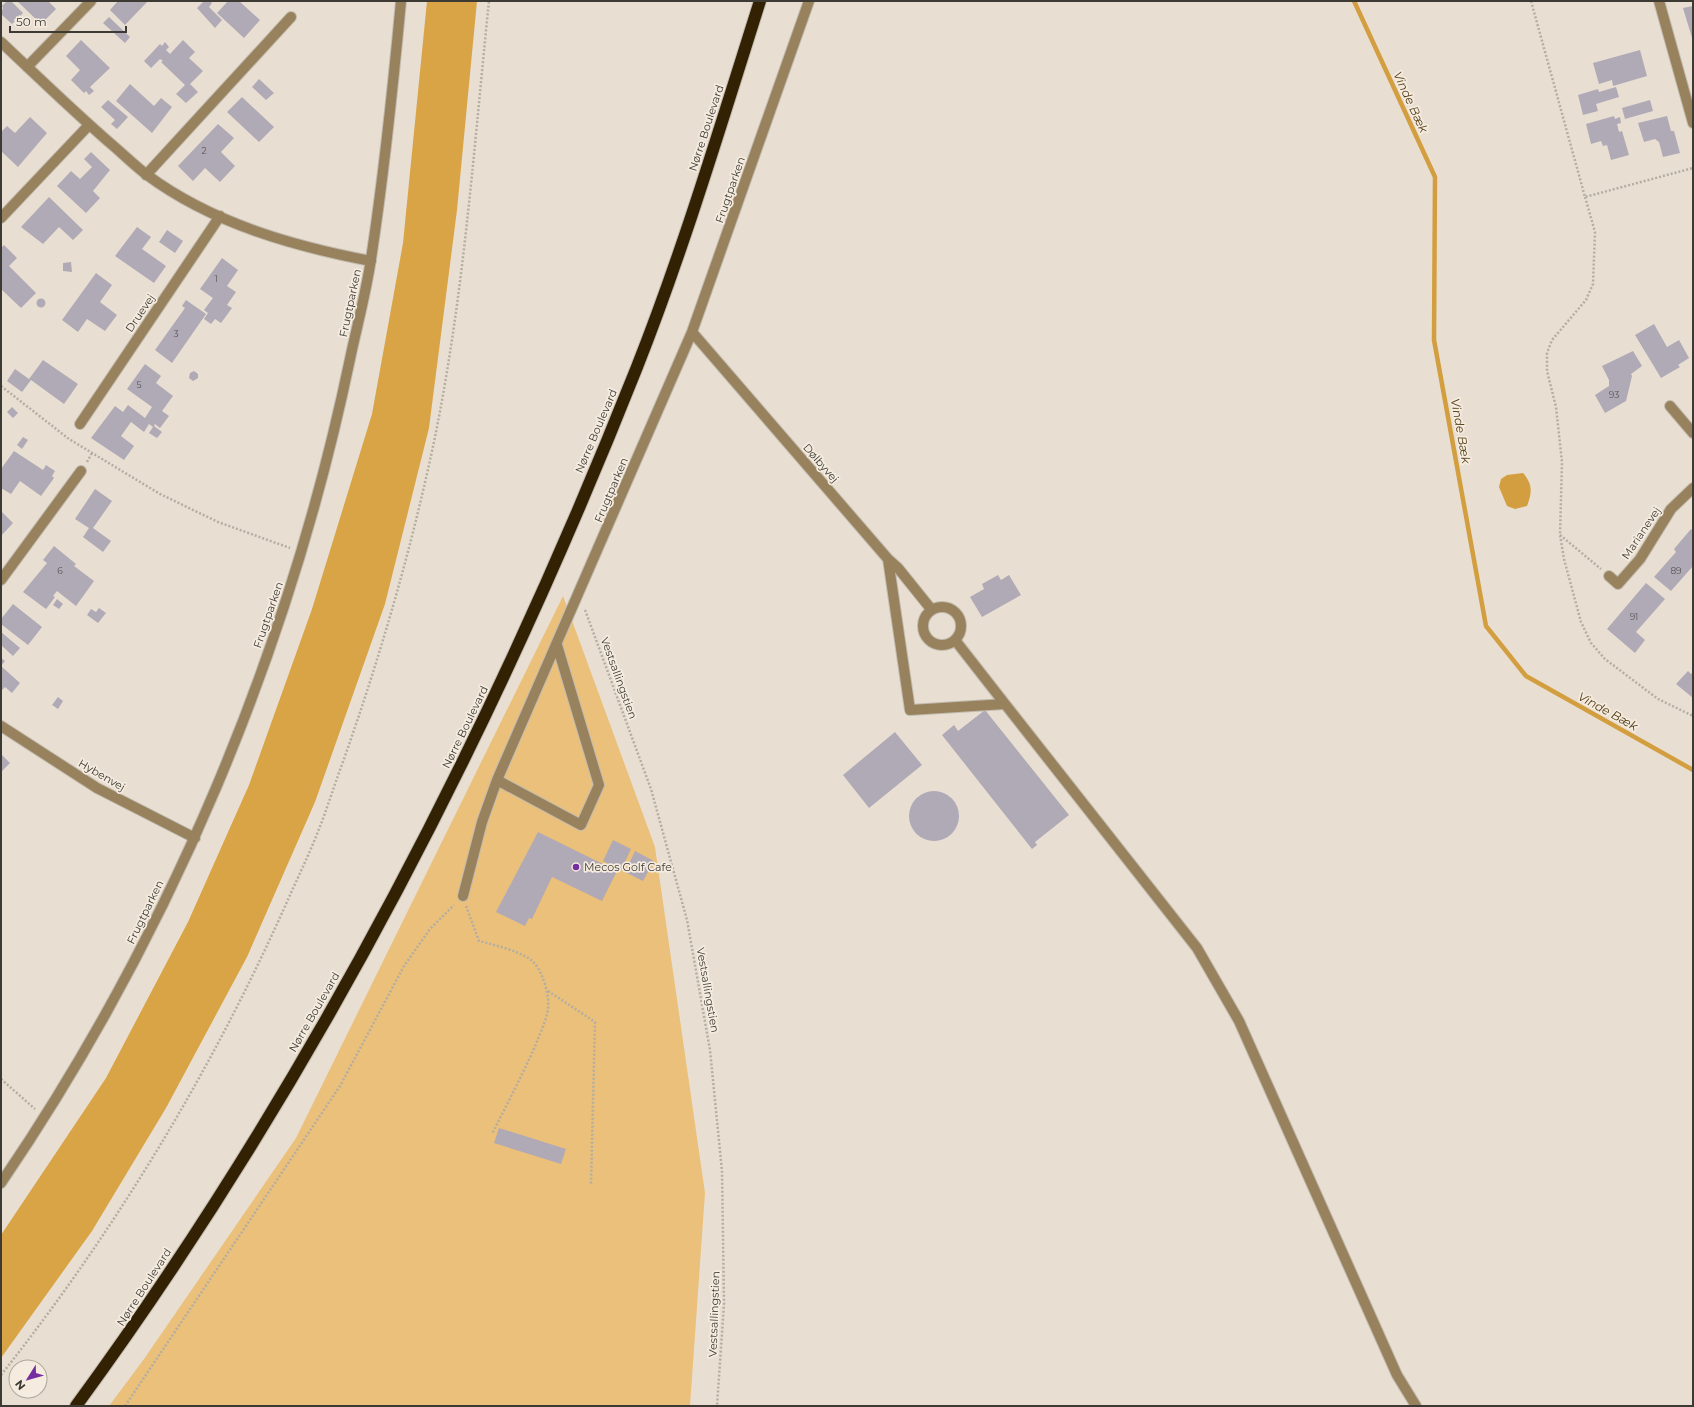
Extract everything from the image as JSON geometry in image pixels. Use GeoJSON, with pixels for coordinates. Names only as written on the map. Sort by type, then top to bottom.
{"type":"FeatureCollection","features":[{"type":"Feature","properties":{"kind":"highway","name":"Nørre Boulevard"},"geometry":{"type":"LineString","coordinates":[[76,1406],[120,1346],[213,1205],[299,1064],[378,926],[483,723],[559,555],[638,365],[695,205],[760,1]]}},
{"type":"Feature","properties":{"kind":"street"},"geometry":{"type":"LineString","coordinates":[[27,67],[91,1]]}},
{"type":"Feature","properties":{"kind":"street","name":"Frugtparken"},"geometry":{"type":"LineString","coordinates":[[1,1183],[45,1118],[129,971],[195,838],[258,683],[302,552],[335,431],[371,261],[391,105],[401,1]]}},
{"type":"Feature","properties":{"kind":"street","name":"Frugtparken"},"geometry":{"type":"LineString","coordinates":[[463,896],[482,822],[497,780],[692,332],[809,1]]}},
{"type":"Feature","properties":{"kind":"street"},"geometry":{"type":"LineString","coordinates":[[1659,1],[1693,123]]}},
{"type":"Feature","properties":{"kind":"street"},"geometry":{"type":"LineString","coordinates":[[146,174],[291,17]]}},
{"type":"Feature","properties":{"kind":"street"},"geometry":{"type":"LineString","coordinates":[[1,42],[89,125],[146,174],[183,198],[220,216],[266,235],[310,249],[371,261]]}},
{"type":"Feature","properties":{"kind":"street"},"geometry":{"type":"LineString","coordinates":[[1,218],[89,125]]}},
{"type":"Feature","properties":{"kind":"street","name":"Druevej"},"geometry":{"type":"LineString","coordinates":[[80,424],[220,216]]}},
{"type":"Feature","properties":{"kind":"street","name":"Dølbyvej"},"geometry":{"type":"LineString","coordinates":[[692,332],[888,559],[898,568],[931,609]]}},
{"type":"Feature","properties":{"kind":"street"},"geometry":{"type":"LineString","coordinates":[[1670,406],[1693,433]]}},
{"type":"Feature","properties":{"kind":"street"},"geometry":{"type":"LineString","coordinates":[[1,580],[81,471]]}},
{"type":"Feature","properties":{"kind":"street","name":"Marianevej"},"geometry":{"type":"LineString","coordinates":[[1609,576],[1618,584],[1640,559],[1671,509],[1693,488]]}},
{"type":"Feature","properties":{"kind":"street"},"geometry":{"type":"LineString","coordinates":[[888,559],[910,710],[1005,704]]}},
{"type":"Feature","properties":{"kind":"street"},"geometry":{"type":"LineString","coordinates":[[940,606],[950,608],[957,614],[961,622],[960,632],[955,640],[946,645],[935,644],[926,638],[922,628],[924,617],[931,609],[940,606]]}},
{"type":"Feature","properties":{"kind":"street"},"geometry":{"type":"LineString","coordinates":[[955,640],[1200,954],[1239,1021],[1397,1374],[1416,1406]]}},
{"type":"Feature","properties":{"kind":"street"},"geometry":{"type":"LineString","coordinates":[[497,780],[581,825],[599,785],[556,645]]}},
{"type":"Feature","properties":{"kind":"street","name":"Hybenvej"},"geometry":{"type":"LineString","coordinates":[[1,726],[97,788],[195,838]]}},
{"type":"Feature","properties":{"kind":"path"},"geometry":{"type":"LineString","coordinates":[[1,1375],[33,1334],[126,1201],[193,1089],[257,968],[319,830],[327,808],[366,698],[403,573],[435,435],[458,295],[489,1]]}},
{"type":"Feature","properties":{"kind":"path"},"geometry":{"type":"LineString","coordinates":[[1531,1],[1584,197],[1595,232],[1593,284],[1586,300],[1552,340],[1547,353],[1547,371],[1556,407],[1562,462],[1560,535],[1564,559],[1581,622],[1591,643],[1605,659],[1658,699],[1693,716]]}},
{"type":"Feature","properties":{"kind":"path"},"geometry":{"type":"LineString","coordinates":[[1584,197],[1693,168]]}},
{"type":"Feature","properties":{"kind":"path"},"geometry":{"type":"LineString","coordinates":[[1,386],[69,439],[160,494],[218,522],[302,552]]}},
{"type":"Feature","properties":{"kind":"path"},"geometry":{"type":"LineString","coordinates":[[1560,535],[1609,576]]}},
{"type":"Feature","properties":{"kind":"path","name":"Vestsallingstien"},"geometry":{"type":"LineString","coordinates":[[579,594],[651,789],[687,920],[710,1050],[722,1179],[724,1304],[717,1406]]}},
{"type":"Feature","properties":{"kind":"path"},"geometry":{"type":"LineString","coordinates":[[125,1406],[340,1086],[404,966],[430,929],[463,896],[480,941],[509,949],[536,964],[548,991],[548,1008],[545,1022],[527,1063],[492,1134]]}},
{"type":"Feature","properties":{"kind":"path"},"geometry":{"type":"LineString","coordinates":[[548,991],[595,1022],[592,1184]]}},
{"type":"Feature","properties":{"kind":"path"},"geometry":{"type":"LineString","coordinates":[[1,1079],[45,1118]]}},
{"type":"Feature","properties":{"kind":"shaded area"},"geometry":{"type":"Polygon","coordinates":[[[427,1],[477,1],[457,210],[429,428],[385,604],[315,802],[247,957],[166,1108],[92,1231],[1,1358],[1,1235],[106,1078],[188,922],[249,785],[312,609],[372,414],[403,243],[427,1]]]}},
{"type":"Feature","properties":{"kind":"shaded area"},"geometry":{"type":"Polygon","coordinates":[[[1523,473],[1529,481],[1531,493],[1527,506],[1515,509],[1507,506],[1499,487],[1501,479],[1507,475],[1523,473]]]}},
{"type":"Feature","properties":{"kind":"shaded area"},"geometry":{"type":"Polygon","coordinates":[[[563,596],[655,847],[705,1193],[690,1406],[109,1406],[144,1359],[296,1138],[563,596]]]}},
{"type":"Feature","properties":{"kind":"building"},"geometry":{"type":"Polygon","coordinates":[[[7,1],[11,1],[23,13],[12,24],[1,14],[3,8],[2,6],[7,1]]]}},
{"type":"Feature","properties":{"kind":"building"},"geometry":{"type":"Polygon","coordinates":[[[17,1],[48,1],[56,9],[41,24],[17,1]]]}},
{"type":"Feature","properties":{"kind":"building"},"geometry":{"type":"Polygon","coordinates":[[[118,1],[148,1],[125,25],[110,10],[118,1]]]}},
{"type":"Feature","properties":{"kind":"building"},"geometry":{"type":"Polygon","coordinates":[[[204,1],[210,1],[212,3],[209,7],[222,20],[215,28],[197,8],[204,1]]]}},
{"type":"Feature","properties":{"kind":"building"},"geometry":{"type":"Polygon","coordinates":[[[228,1],[239,1],[260,20],[244,38],[217,13],[228,1]]]}},
{"type":"Feature","properties":{"kind":"building"},"geometry":{"type":"Polygon","coordinates":[[[1693,6],[1693,41],[1683,8],[1693,6]]]}},
{"type":"Feature","properties":{"kind":"building"},"geometry":{"type":"Polygon","coordinates":[[[109,17],[130,37],[125,43],[103,23],[109,17]]]}},
{"type":"Feature","properties":{"kind":"building"},"geometry":{"type":"Polygon","coordinates":[[[81,40],[110,68],[90,87],[94,91],[89,95],[86,91],[84,93],[71,80],[80,70],[66,56],[81,40]]]}},
{"type":"Feature","properties":{"kind":"building"},"geometry":{"type":"Polygon","coordinates":[[[183,40],[195,52],[189,58],[203,71],[190,84],[198,92],[186,103],[176,94],[185,85],[161,62],[163,61],[160,59],[151,68],[144,61],[160,44],[162,46],[165,42],[169,47],[166,50],[170,54],[183,40]]]}},
{"type":"Feature","properties":{"kind":"building"},"geometry":{"type":"Polygon","coordinates":[[[1640,50],[1647,76],[1613,86],[1612,80],[1599,84],[1593,63],[1640,50]]]}},
{"type":"Feature","properties":{"kind":"building"},"geometry":{"type":"Polygon","coordinates":[[[259,79],[274,93],[266,100],[252,87],[259,79]]]}},
{"type":"Feature","properties":{"kind":"building"},"geometry":{"type":"Polygon","coordinates":[[[130,84],[154,106],[161,98],[172,107],[152,133],[116,101],[130,84]]]}},
{"type":"Feature","properties":{"kind":"building"},"geometry":{"type":"Polygon","coordinates":[[[1616,87],[1619,97],[1596,104],[1598,111],[1583,115],[1578,95],[1598,89],[1599,92],[1616,87]]]}},
{"type":"Feature","properties":{"kind":"building"},"geometry":{"type":"Polygon","coordinates":[[[242,97],[274,127],[259,142],[227,112],[242,97]]]}},
{"type":"Feature","properties":{"kind":"building"},"geometry":{"type":"Polygon","coordinates":[[[108,100],[128,117],[117,129],[111,124],[115,120],[101,107],[108,100]]]}},
{"type":"Feature","properties":{"kind":"building"},"geometry":{"type":"Polygon","coordinates":[[[1650,100],[1653,111],[1625,119],[1622,108],[1650,100]]]}},
{"type":"Feature","properties":{"kind":"building"},"geometry":{"type":"Polygon","coordinates":[[[1614,116],[1615,119],[1620,117],[1621,123],[1617,124],[1619,132],[1622,131],[1629,155],[1611,160],[1607,145],[1603,146],[1601,141],[1591,144],[1586,124],[1614,116]]]}},
{"type":"Feature","properties":{"kind":"building"},"geometry":{"type":"Polygon","coordinates":[[[1667,116],[1671,131],[1674,131],[1680,153],[1663,157],[1659,142],[1655,139],[1644,142],[1638,123],[1667,116]]]}},
{"type":"Feature","properties":{"kind":"building"},"geometry":{"type":"Polygon","coordinates":[[[30,117],[47,133],[18,167],[1,151],[1,132],[7,126],[15,133],[30,117]]]}},
{"type":"Feature","properties":{"kind":"building"},"geometry":{"type":"Polygon","coordinates":[[[218,124],[234,138],[221,152],[235,166],[220,182],[205,168],[193,181],[178,166],[218,124]]]}},
{"type":"Feature","properties":{"kind":"building"},"geometry":{"type":"Polygon","coordinates":[[[91,152],[110,170],[93,191],[100,198],[86,213],[57,186],[71,171],[80,179],[92,167],[84,159],[91,152]]]}},
{"type":"Feature","properties":{"kind":"building"},"geometry":{"type":"Polygon","coordinates":[[[49,197],[83,230],[73,240],[59,227],[43,244],[21,227],[49,197]]]}},
{"type":"Feature","properties":{"kind":"building"},"geometry":{"type":"Polygon","coordinates":[[[137,227],[151,237],[142,249],[166,266],[154,283],[115,256],[137,227]]]}},
{"type":"Feature","properties":{"kind":"building"},"geometry":{"type":"Polygon","coordinates":[[[167,230],[183,241],[175,253],[159,242],[167,230]]]}},
{"type":"Feature","properties":{"kind":"building"},"geometry":{"type":"Polygon","coordinates":[[[4,245],[17,258],[9,266],[36,293],[21,308],[1,289],[1,248],[4,245]]]}},
{"type":"Feature","properties":{"kind":"building"},"geometry":{"type":"Polygon","coordinates":[[[222,258],[238,270],[227,286],[236,292],[227,305],[232,308],[221,323],[215,319],[211,324],[204,319],[208,313],[204,310],[213,298],[200,289],[222,258]]]}},
{"type":"Feature","properties":{"kind":"building"},"geometry":{"type":"Polygon","coordinates":[[[71,262],[72,272],[63,271],[63,263],[71,262]]]}},
{"type":"Feature","properties":{"kind":"building"},"geometry":{"type":"Polygon","coordinates":[[[96,273],[112,285],[100,302],[117,315],[105,331],[87,319],[78,332],[62,320],[96,273]]]}},
{"type":"Feature","properties":{"kind":"building"},"geometry":{"type":"Polygon","coordinates":[[[39,299],[43,299],[45,303],[43,307],[39,307],[37,305],[37,301],[39,299]]]}},
{"type":"Feature","properties":{"kind":"building"},"geometry":{"type":"Polygon","coordinates":[[[186,300],[206,314],[172,363],[155,350],[185,308],[182,306],[186,300]]]}},
{"type":"Feature","properties":{"kind":"building"},"geometry":{"type":"Polygon","coordinates":[[[1654,324],[1667,347],[1679,340],[1689,358],[1678,365],[1680,367],[1661,378],[1635,335],[1654,324]]]}},
{"type":"Feature","properties":{"kind":"building"},"geometry":{"type":"Polygon","coordinates":[[[1633,351],[1642,366],[1631,374],[1632,376],[1626,401],[1605,413],[1595,395],[1609,386],[1609,380],[1602,366],[1633,351]]]}},
{"type":"Feature","properties":{"kind":"building"},"geometry":{"type":"Polygon","coordinates":[[[43,360],[78,384],[64,404],[31,380],[22,392],[7,381],[15,369],[29,379],[43,360]]]}},
{"type":"Feature","properties":{"kind":"building"},"geometry":{"type":"Polygon","coordinates":[[[145,364],[161,376],[156,383],[173,396],[162,411],[169,416],[160,428],[155,424],[154,426],[162,432],[157,438],[149,433],[153,427],[149,424],[144,432],[131,422],[121,436],[134,446],[124,460],[91,438],[115,406],[123,412],[128,405],[145,418],[152,407],[127,389],[145,364]]]}},
{"type":"Feature","properties":{"kind":"building"},"geometry":{"type":"Polygon","coordinates":[[[194,371],[198,374],[198,378],[193,381],[189,378],[190,373],[194,371]]]}},
{"type":"Feature","properties":{"kind":"building"},"geometry":{"type":"Polygon","coordinates":[[[12,407],[18,413],[13,418],[7,412],[12,407]]]}},
{"type":"Feature","properties":{"kind":"building"},"geometry":{"type":"Polygon","coordinates":[[[23,437],[28,440],[22,449],[17,445],[23,437]]]}},
{"type":"Feature","properties":{"kind":"building"},"geometry":{"type":"Polygon","coordinates":[[[14,451],[43,470],[46,465],[55,471],[52,476],[54,478],[41,496],[20,481],[11,494],[1,488],[1,469],[14,451]]]}},
{"type":"Feature","properties":{"kind":"building"},"geometry":{"type":"Polygon","coordinates":[[[95,489],[112,501],[93,528],[111,541],[103,552],[83,537],[89,528],[75,519],[95,489]]]}},
{"type":"Feature","properties":{"kind":"building"},"geometry":{"type":"Polygon","coordinates":[[[1,511],[13,523],[1,536],[1,511]]]}},
{"type":"Feature","properties":{"kind":"building"},"geometry":{"type":"Polygon","coordinates":[[[1691,529],[1693,531],[1693,566],[1671,591],[1654,577],[1676,552],[1674,549],[1691,529]]]}},
{"type":"Feature","properties":{"kind":"building"},"geometry":{"type":"Polygon","coordinates":[[[54,546],[76,564],[74,566],[94,581],[76,606],[57,591],[53,596],[55,597],[46,609],[23,592],[47,563],[43,560],[54,546]]]}},
{"type":"Feature","properties":{"kind":"building"},"geometry":{"type":"Polygon","coordinates":[[[998,575],[1001,580],[1009,575],[1021,595],[982,617],[970,597],[984,589],[982,584],[998,575]]]}},
{"type":"Feature","properties":{"kind":"building"},"geometry":{"type":"Polygon","coordinates":[[[1646,583],[1665,599],[1636,632],[1645,640],[1635,653],[1607,629],[1646,583]]]}},
{"type":"Feature","properties":{"kind":"building"},"geometry":{"type":"Polygon","coordinates":[[[57,599],[63,604],[59,609],[53,605],[57,599]]]}},
{"type":"Feature","properties":{"kind":"building"},"geometry":{"type":"Polygon","coordinates":[[[13,604],[42,627],[28,645],[1,624],[1,619],[13,604]]]}},
{"type":"Feature","properties":{"kind":"building"},"geometry":{"type":"Polygon","coordinates":[[[99,608],[106,613],[98,623],[87,615],[91,609],[96,612],[99,608]]]}},
{"type":"Feature","properties":{"kind":"building"},"geometry":{"type":"Polygon","coordinates":[[[1,632],[20,648],[13,656],[1,645],[1,632]]]}},
{"type":"Feature","properties":{"kind":"building"},"geometry":{"type":"Polygon","coordinates":[[[1,658],[5,661],[1,666],[1,658]]]}},
{"type":"Feature","properties":{"kind":"building"},"geometry":{"type":"Polygon","coordinates":[[[1,666],[20,683],[12,693],[5,687],[1,691],[1,666]]]}},
{"type":"Feature","properties":{"kind":"building"},"geometry":{"type":"Polygon","coordinates":[[[1688,671],[1691,674],[1693,672],[1693,698],[1676,684],[1688,671]]]}},
{"type":"Feature","properties":{"kind":"building"},"geometry":{"type":"Polygon","coordinates":[[[58,697],[63,701],[58,709],[52,705],[58,697]]]}},
{"type":"Feature","properties":{"kind":"building"},"geometry":{"type":"Polygon","coordinates":[[[985,710],[1069,815],[1035,842],[1037,845],[1032,849],[942,735],[954,725],[958,731],[985,710]]]}},
{"type":"Feature","properties":{"kind":"building"},"geometry":{"type":"Polygon","coordinates":[[[895,732],[922,765],[869,808],[843,775],[895,732]]]}},
{"type":"Feature","properties":{"kind":"building"},"geometry":{"type":"Polygon","coordinates":[[[1,754],[10,763],[1,772],[1,754]]]}},
{"type":"Feature","properties":{"kind":"building"},"geometry":{"type":"Polygon","coordinates":[[[934,791],[943,793],[954,802],[959,816],[957,825],[948,836],[934,841],[925,839],[914,830],[909,816],[911,807],[920,796],[934,791]]]}},
{"type":"Feature","properties":{"kind":"building"},"geometry":{"type":"Polygon","coordinates":[[[538,832],[617,871],[602,901],[552,877],[532,919],[529,918],[525,926],[496,912],[538,832]]]}},
{"type":"Feature","properties":{"kind":"building"},"geometry":{"type":"Polygon","coordinates":[[[613,840],[631,849],[621,870],[603,861],[613,840]]]}},
{"type":"Feature","properties":{"kind":"building"},"geometry":{"type":"Polygon","coordinates":[[[635,851],[654,861],[643,881],[625,872],[635,851]]]}},
{"type":"Feature","properties":{"kind":"building"},"geometry":{"type":"Polygon","coordinates":[[[499,1128],[566,1149],[561,1164],[494,1143],[499,1128]]]}},
{"type":"Feature","properties":{"kind":"waterway","name":"Vinde Bæk"},"geometry":{"type":"LineString","coordinates":[[1354,1],[1435,177],[1434,340],[1486,626],[1526,676],[1693,770]]}},
{"type":"Feature","properties":{"kind":"place","name":"Mecos Golf Cafe"},"geometry":{"type":"Point","coordinates":[576,867]}}]}
